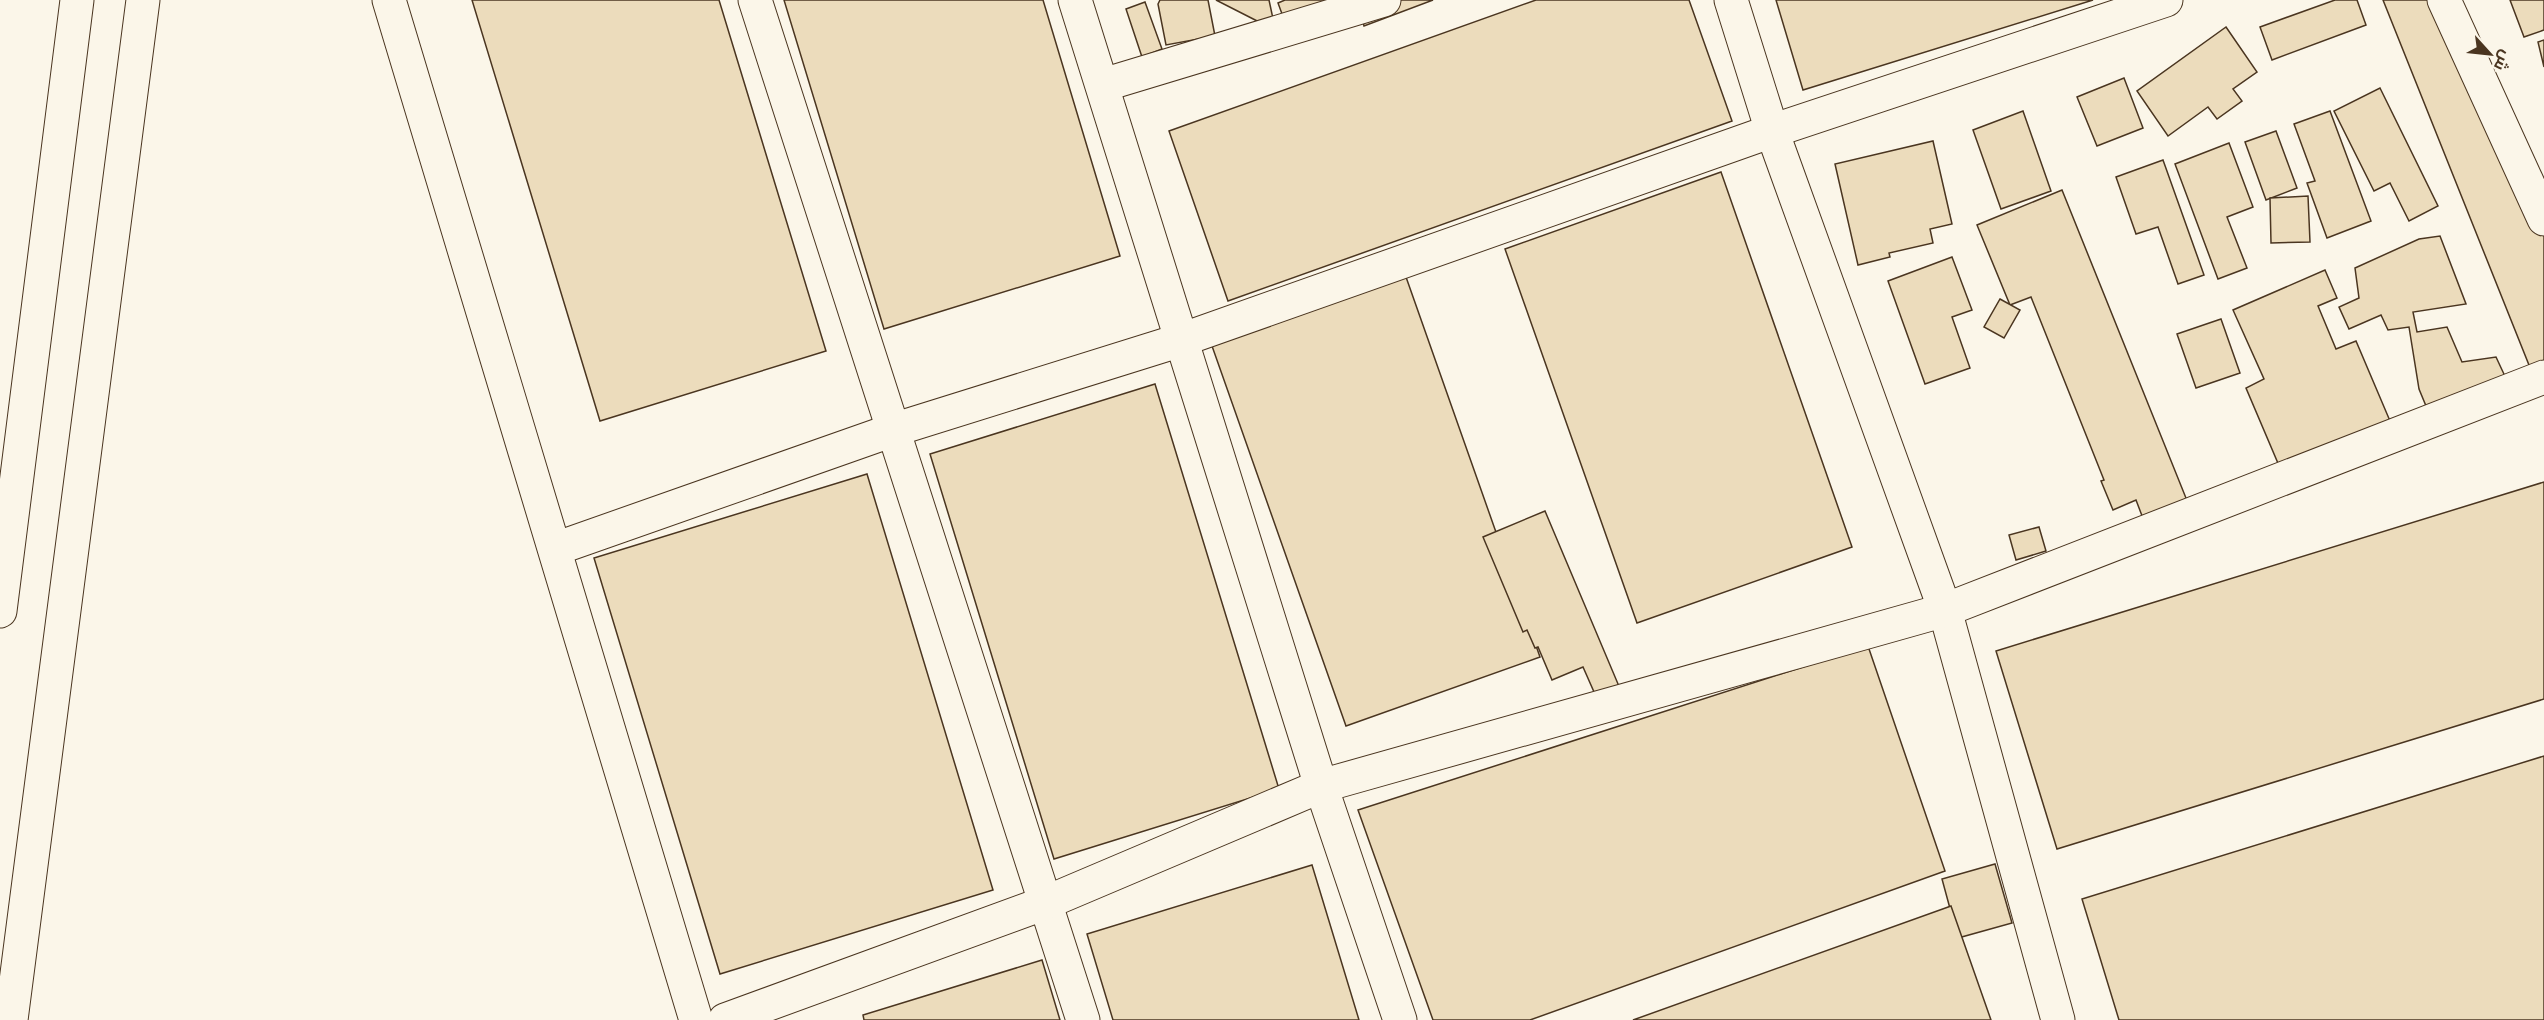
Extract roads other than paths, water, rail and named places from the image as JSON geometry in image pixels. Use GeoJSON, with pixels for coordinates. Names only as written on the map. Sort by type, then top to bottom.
{"type":"FeatureCollection","features":[{"type":"Feature","properties":{"kind":"street"},"geometry":{"type":"LineString","coordinates":[[0,610],[77,0]]}},
{"type":"Feature","properties":{"kind":"street"},"geometry":{"type":"LineString","coordinates":[[11,1020],[144,0]]}},
{"type":"Feature","properties":{"kind":"street"},"geometry":{"type":"LineString","coordinates":[[389,0],[696,1020]]}},
{"type":"Feature","properties":{"kind":"street"},"geometry":{"type":"LineString","coordinates":[[755,0],[1083,1020]]}},
{"type":"Feature","properties":{"kind":"street"},"geometry":{"type":"LineString","coordinates":[[1074,0],[1103,86],[1321,786],[1400,1020]]}},
{"type":"Feature","properties":{"kind":"street"},"geometry":{"type":"LineString","coordinates":[[1103,86],[1384,0]]}},
{"type":"Feature","properties":{"kind":"street"},"geometry":{"type":"LineString","coordinates":[[1731,0],[1772,131],[1945,610],[2058,1020]]}},
{"type":"Feature","properties":{"kind":"street"},"geometry":{"type":"LineString","coordinates":[[555,549],[893,430],[1181,340],[1772,131],[2166,0]]}},
{"type":"Feature","properties":{"kind":"street"},"geometry":{"type":"LineString","coordinates":[[2444,0],[2544,219]]}},
{"type":"Feature","properties":{"kind":"street"},"geometry":{"type":"LineString","coordinates":[[725,1020],[1045,903],[1321,786],[1945,610],[2544,377]]}}]}
